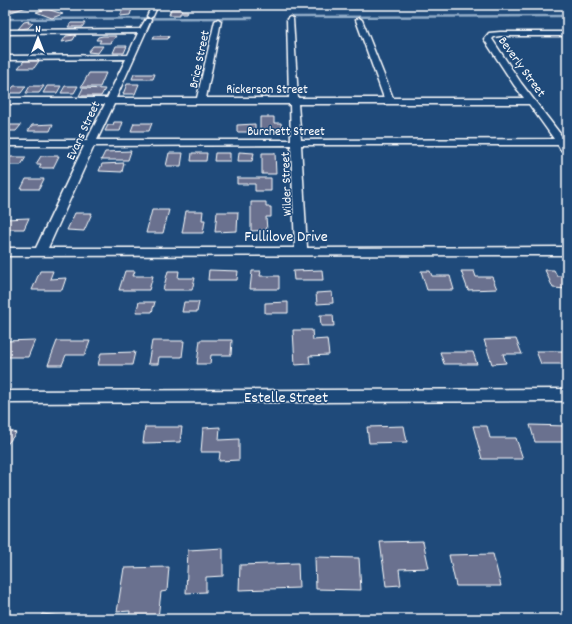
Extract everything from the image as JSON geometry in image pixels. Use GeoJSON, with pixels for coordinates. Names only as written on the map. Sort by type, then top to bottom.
{"type":"FeatureCollection","features":[{"type":"Feature","properties":{"kind":"street","name":"Evans Street"},"geometry":{"type":"LineString","coordinates":[[40,252],[155,5]]}},
{"type":"Feature","properties":{"kind":"street","name":"Wilder Street"},"geometry":{"type":"LineString","coordinates":[[290,19],[301,252]]}},
{"type":"Feature","properties":{"kind":"street"},"geometry":{"type":"LineString","coordinates":[[359,20],[389,100]]}},
{"type":"Feature","properties":{"kind":"street","name":"Brice Street"},"geometry":{"type":"LineString","coordinates":[[201,101],[218,21]]}},
{"type":"Feature","properties":{"kind":"street"},"geometry":{"type":"LineString","coordinates":[[5,32],[143,31]]}},
{"type":"Feature","properties":{"kind":"street","name":"Beverly Street"},"geometry":{"type":"LineString","coordinates":[[567,34],[500,34],[489,36],[488,39],[489,43],[530,100],[564,142],[567,151]]}},
{"type":"Feature","properties":{"kind":"street"},"geometry":{"type":"LineString","coordinates":[[5,58],[131,57]]}},
{"type":"Feature","properties":{"kind":"street","name":"Rickerson Street"},"geometry":{"type":"LineString","coordinates":[[5,102],[530,100]]}},
{"type":"Feature","properties":{"kind":"street","name":"Burchett Street"},"geometry":{"type":"LineString","coordinates":[[5,143],[564,142]]}},
{"type":"Feature","properties":{"kind":"street","name":"Fullilove Drive"},"geometry":{"type":"LineString","coordinates":[[5,252],[567,251]]}},
{"type":"Feature","properties":{"kind":"street","name":"Estelle Street"},"geometry":{"type":"LineString","coordinates":[[5,397],[567,395]]}},
{"type":"Feature","properties":{"kind":"building"},"geometry":{"type":"Polygon","coordinates":[[[13,5],[33,5],[5,14],[5,7],[13,5]]]}},
{"type":"Feature","properties":{"kind":"building"},"geometry":{"type":"Polygon","coordinates":[[[120,5],[134,5],[133,8],[119,8],[120,5]]]}},
{"type":"Feature","properties":{"kind":"building"},"geometry":{"type":"Polygon","coordinates":[[[47,9],[63,14],[52,18],[36,12],[47,9]]]}},
{"type":"Feature","properties":{"kind":"building"},"geometry":{"type":"Polygon","coordinates":[[[123,9],[132,9],[130,15],[120,16],[123,9]]]}},
{"type":"Feature","properties":{"kind":"building"},"geometry":{"type":"Polygon","coordinates":[[[171,9],[188,11],[187,13],[180,13],[180,15],[169,15],[171,9]]]}},
{"type":"Feature","properties":{"kind":"building"},"geometry":{"type":"Polygon","coordinates":[[[29,21],[28,23],[33,23],[28,28],[18,29],[24,22],[29,21]]]}},
{"type":"Feature","properties":{"kind":"building"},"geometry":{"type":"Polygon","coordinates":[[[71,23],[85,23],[82,27],[68,27],[71,23]]]}},
{"type":"Feature","properties":{"kind":"building"},"geometry":{"type":"Polygon","coordinates":[[[76,35],[73,40],[62,42],[66,36],[76,35]]]}},
{"type":"Feature","properties":{"kind":"building"},"geometry":{"type":"Polygon","coordinates":[[[116,36],[111,43],[99,43],[101,40],[96,40],[98,37],[116,36]]]}},
{"type":"Feature","properties":{"kind":"building"},"geometry":{"type":"Polygon","coordinates":[[[154,36],[169,36],[168,39],[153,39],[154,36]]]}},
{"type":"Feature","properties":{"kind":"building"},"geometry":{"type":"Polygon","coordinates":[[[93,46],[103,46],[98,53],[88,52],[93,46]]]}},
{"type":"Feature","properties":{"kind":"building"},"geometry":{"type":"Polygon","coordinates":[[[116,46],[127,46],[124,53],[113,53],[116,46]]]}},
{"type":"Feature","properties":{"kind":"building"},"geometry":{"type":"Polygon","coordinates":[[[24,61],[39,61],[34,68],[18,68],[24,61]]]}},
{"type":"Feature","properties":{"kind":"building"},"geometry":{"type":"Polygon","coordinates":[[[89,73],[106,73],[100,87],[81,87],[89,73]]]}},
{"type":"Feature","properties":{"kind":"building"},"geometry":{"type":"Polygon","coordinates":[[[134,74],[155,74],[153,79],[132,79],[134,74]]]}},
{"type":"Feature","properties":{"kind":"building"},"geometry":{"type":"Polygon","coordinates":[[[127,84],[139,84],[135,94],[123,94],[127,84]]]}},
{"type":"Feature","properties":{"kind":"building"},"geometry":{"type":"Polygon","coordinates":[[[14,86],[26,86],[21,93],[8,93],[14,86]]]}},
{"type":"Feature","properties":{"kind":"building"},"geometry":{"type":"Polygon","coordinates":[[[30,86],[44,86],[39,93],[26,93],[30,86]]]}},
{"type":"Feature","properties":{"kind":"building"},"geometry":{"type":"Polygon","coordinates":[[[47,86],[61,86],[57,93],[43,93],[47,86]]]}},
{"type":"Feature","properties":{"kind":"building"},"geometry":{"type":"Polygon","coordinates":[[[65,86],[78,86],[74,93],[61,93],[65,86]]]}},
{"type":"Feature","properties":{"kind":"building"},"geometry":{"type":"Polygon","coordinates":[[[83,88],[105,89],[101,96],[79,96],[83,88]]]}},
{"type":"Feature","properties":{"kind":"building"},"geometry":{"type":"Polygon","coordinates":[[[260,117],[274,117],[274,123],[281,123],[282,131],[260,131],[260,117]]]}},
{"type":"Feature","properties":{"kind":"building"},"geometry":{"type":"Polygon","coordinates":[[[114,122],[123,122],[120,131],[105,131],[108,125],[113,125],[114,122]]]}},
{"type":"Feature","properties":{"kind":"building"},"geometry":{"type":"Polygon","coordinates":[[[134,123],[152,123],[149,131],[131,131],[134,123]]]}},
{"type":"Feature","properties":{"kind":"building"},"geometry":{"type":"Polygon","coordinates":[[[53,124],[50,131],[28,131],[32,125],[53,124]]]}},
{"type":"Feature","properties":{"kind":"building"},"geometry":{"type":"Polygon","coordinates":[[[255,124],[255,130],[250,130],[250,132],[237,132],[237,125],[255,124]]]}},
{"type":"Feature","properties":{"kind":"building"},"geometry":{"type":"Polygon","coordinates":[[[5,125],[21,125],[16,131],[5,131],[5,125]]]}},
{"type":"Feature","properties":{"kind":"building"},"geometry":{"type":"Polygon","coordinates":[[[131,151],[128,160],[101,160],[105,152],[131,151]]]}},
{"type":"Feature","properties":{"kind":"building"},"geometry":{"type":"Polygon","coordinates":[[[239,152],[254,153],[252,161],[238,161],[239,152]]]}},
{"type":"Feature","properties":{"kind":"building"},"geometry":{"type":"Polygon","coordinates":[[[169,153],[183,153],[181,166],[166,166],[169,153]]]}},
{"type":"Feature","properties":{"kind":"building"},"geometry":{"type":"Polygon","coordinates":[[[192,153],[207,153],[206,161],[191,161],[192,153]]]}},
{"type":"Feature","properties":{"kind":"building"},"geometry":{"type":"Polygon","coordinates":[[[215,153],[230,153],[230,161],[214,161],[215,153]]]}},
{"type":"Feature","properties":{"kind":"building"},"geometry":{"type":"Polygon","coordinates":[[[262,153],[275,153],[276,174],[262,174],[262,153]]]}},
{"type":"Feature","properties":{"kind":"building"},"geometry":{"type":"Polygon","coordinates":[[[41,156],[59,156],[53,168],[39,168],[41,164],[36,164],[41,156]]]}},
{"type":"Feature","properties":{"kind":"building"},"geometry":{"type":"Polygon","coordinates":[[[6,157],[26,157],[21,165],[5,165],[6,157]]]}},
{"type":"Feature","properties":{"kind":"building"},"geometry":{"type":"Polygon","coordinates":[[[124,163],[122,172],[99,171],[102,164],[124,163]]]}},
{"type":"Feature","properties":{"kind":"building"},"geometry":{"type":"Polygon","coordinates":[[[237,178],[271,178],[271,191],[255,191],[255,184],[237,184],[237,178]]]}},
{"type":"Feature","properties":{"kind":"building"},"geometry":{"type":"Polygon","coordinates":[[[26,179],[44,179],[39,189],[21,189],[26,179]]]}},
{"type":"Feature","properties":{"kind":"building"},"geometry":{"type":"Polygon","coordinates":[[[251,202],[266,202],[266,207],[271,207],[271,217],[266,217],[267,230],[251,231],[251,202]]]}},
{"type":"Feature","properties":{"kind":"building"},"geometry":{"type":"Polygon","coordinates":[[[152,210],[169,210],[163,233],[146,233],[152,210]]]}},
{"type":"Feature","properties":{"kind":"building"},"geometry":{"type":"Polygon","coordinates":[[[186,211],[203,211],[202,220],[205,220],[203,233],[182,233],[186,211]]]}},
{"type":"Feature","properties":{"kind":"building"},"geometry":{"type":"Polygon","coordinates":[[[217,212],[238,212],[237,231],[215,232],[217,212]]]}},
{"type":"Feature","properties":{"kind":"building"},"geometry":{"type":"Polygon","coordinates":[[[75,213],[92,213],[84,231],[67,230],[75,213]]]}},
{"type":"Feature","properties":{"kind":"building"},"geometry":{"type":"Polygon","coordinates":[[[29,218],[24,229],[10,229],[9,232],[5,232],[5,219],[29,218]]]}},
{"type":"Feature","properties":{"kind":"building"},"geometry":{"type":"Polygon","coordinates":[[[209,270],[238,271],[237,280],[208,280],[209,270]]]}},
{"type":"Feature","properties":{"kind":"building"},"geometry":{"type":"Polygon","coordinates":[[[322,270],[323,280],[294,280],[293,271],[322,270]]]}},
{"type":"Feature","properties":{"kind":"building"},"geometry":{"type":"Polygon","coordinates":[[[545,270],[554,270],[557,276],[567,276],[567,289],[553,288],[545,270]]]}},
{"type":"Feature","properties":{"kind":"building"},"geometry":{"type":"Polygon","coordinates":[[[40,271],[53,271],[50,279],[66,278],[62,290],[32,290],[40,271]]]}},
{"type":"Feature","properties":{"kind":"building"},"geometry":{"type":"Polygon","coordinates":[[[125,271],[135,271],[133,276],[153,276],[149,290],[119,290],[125,271]]]}},
{"type":"Feature","properties":{"kind":"building"},"geometry":{"type":"Polygon","coordinates":[[[168,271],[179,271],[178,278],[195,278],[192,290],[163,290],[168,271]]]}},
{"type":"Feature","properties":{"kind":"building"},"geometry":{"type":"Polygon","coordinates":[[[252,271],[261,271],[260,276],[279,276],[279,289],[250,289],[252,271]]]}},
{"type":"Feature","properties":{"kind":"building"},"geometry":{"type":"Polygon","coordinates":[[[421,271],[430,271],[432,276],[450,276],[454,290],[427,290],[421,271]]]}},
{"type":"Feature","properties":{"kind":"building"},"geometry":{"type":"Polygon","coordinates":[[[461,271],[474,271],[476,277],[492,277],[497,289],[468,290],[461,271]]]}},
{"type":"Feature","properties":{"kind":"building"},"geometry":{"type":"Polygon","coordinates":[[[332,292],[333,303],[317,304],[316,293],[332,292]]]}},
{"type":"Feature","properties":{"kind":"building"},"geometry":{"type":"Polygon","coordinates":[[[139,302],[155,302],[152,312],[136,312],[139,302]]]}},
{"type":"Feature","properties":{"kind":"building"},"geometry":{"type":"Polygon","coordinates":[[[184,302],[199,302],[197,312],[182,312],[184,302]]]}},
{"type":"Feature","properties":{"kind":"building"},"geometry":{"type":"Polygon","coordinates":[[[288,302],[288,313],[265,313],[265,303],[288,302]]]}},
{"type":"Feature","properties":{"kind":"building"},"geometry":{"type":"Polygon","coordinates":[[[320,315],[333,315],[334,326],[321,326],[320,315]]]}},
{"type":"Feature","properties":{"kind":"building"},"geometry":{"type":"Polygon","coordinates":[[[293,330],[312,330],[313,340],[327,339],[329,355],[309,356],[310,364],[295,365],[293,330]]]}},
{"type":"Feature","properties":{"kind":"building"},"geometry":{"type":"Polygon","coordinates":[[[516,339],[522,354],[503,354],[506,363],[492,364],[484,340],[516,339]]]}},
{"type":"Feature","properties":{"kind":"building"},"geometry":{"type":"Polygon","coordinates":[[[35,340],[28,357],[5,357],[5,341],[35,340]]]}},
{"type":"Feature","properties":{"kind":"building"},"geometry":{"type":"Polygon","coordinates":[[[200,340],[232,340],[231,355],[211,355],[210,364],[197,364],[200,340]]]}},
{"type":"Feature","properties":{"kind":"building"},"geometry":{"type":"Polygon","coordinates":[[[57,341],[90,341],[85,355],[66,355],[62,365],[48,365],[57,341]]]}},
{"type":"Feature","properties":{"kind":"building"},"geometry":{"type":"Polygon","coordinates":[[[152,341],[184,341],[182,357],[159,357],[158,364],[148,364],[152,341]]]}},
{"type":"Feature","properties":{"kind":"building"},"geometry":{"type":"Polygon","coordinates":[[[536,351],[567,351],[567,364],[541,364],[536,351]]]}},
{"type":"Feature","properties":{"kind":"building"},"geometry":{"type":"Polygon","coordinates":[[[135,352],[132,365],[98,365],[101,353],[135,352]]]}},
{"type":"Feature","properties":{"kind":"building"},"geometry":{"type":"Polygon","coordinates":[[[440,352],[473,352],[477,364],[444,364],[440,352]]]}},
{"type":"Feature","properties":{"kind":"building"},"geometry":{"type":"Polygon","coordinates":[[[530,425],[567,426],[567,442],[535,442],[530,425]]]}},
{"type":"Feature","properties":{"kind":"building"},"geometry":{"type":"Polygon","coordinates":[[[404,426],[407,442],[369,443],[367,427],[404,426]]]}},
{"type":"Feature","properties":{"kind":"building"},"geometry":{"type":"Polygon","coordinates":[[[473,426],[487,426],[490,438],[516,438],[523,459],[482,459],[473,426]]]}},
{"type":"Feature","properties":{"kind":"building"},"geometry":{"type":"Polygon","coordinates":[[[145,427],[182,427],[180,442],[143,443],[145,427]]]}},
{"type":"Feature","properties":{"kind":"building"},"geometry":{"type":"Polygon","coordinates":[[[220,427],[219,440],[239,439],[239,460],[219,461],[220,452],[201,452],[203,428],[220,427]]]}},
{"type":"Feature","properties":{"kind":"building"},"geometry":{"type":"Polygon","coordinates":[[[5,429],[16,433],[5,447],[5,429]]]}},
{"type":"Feature","properties":{"kind":"building"},"geometry":{"type":"Polygon","coordinates":[[[423,541],[429,568],[399,569],[401,585],[386,586],[380,542],[423,541]]]}},
{"type":"Feature","properties":{"kind":"building"},"geometry":{"type":"Polygon","coordinates":[[[223,548],[223,576],[206,577],[206,592],[186,593],[188,550],[223,548]]]}},
{"type":"Feature","properties":{"kind":"building"},"geometry":{"type":"Polygon","coordinates":[[[493,554],[501,586],[456,586],[449,555],[493,554]]]}},
{"type":"Feature","properties":{"kind":"building"},"geometry":{"type":"Polygon","coordinates":[[[315,557],[359,558],[361,590],[316,589],[315,557]]]}},
{"type":"Feature","properties":{"kind":"building"},"geometry":{"type":"Polygon","coordinates":[[[298,563],[299,588],[239,590],[240,565],[298,563]]]}},
{"type":"Feature","properties":{"kind":"building"},"geometry":{"type":"Polygon","coordinates":[[[169,567],[167,591],[161,592],[158,618],[129,619],[130,611],[117,612],[124,568],[169,567]]]}},
{"type":"Feature","properties":{"kind":"building"},"geometry":{"type":"Polygon","coordinates":[[[42,614],[89,619],[40,619],[42,614]]]}},
{"type":"Feature","properties":{"kind":"waterway"},"geometry":{"type":"LineString","coordinates":[[293,17],[567,16]]}},
{"type":"Feature","properties":{"kind":"waterway"},"geometry":{"type":"LineString","coordinates":[[5,19],[252,18]]}}]}
